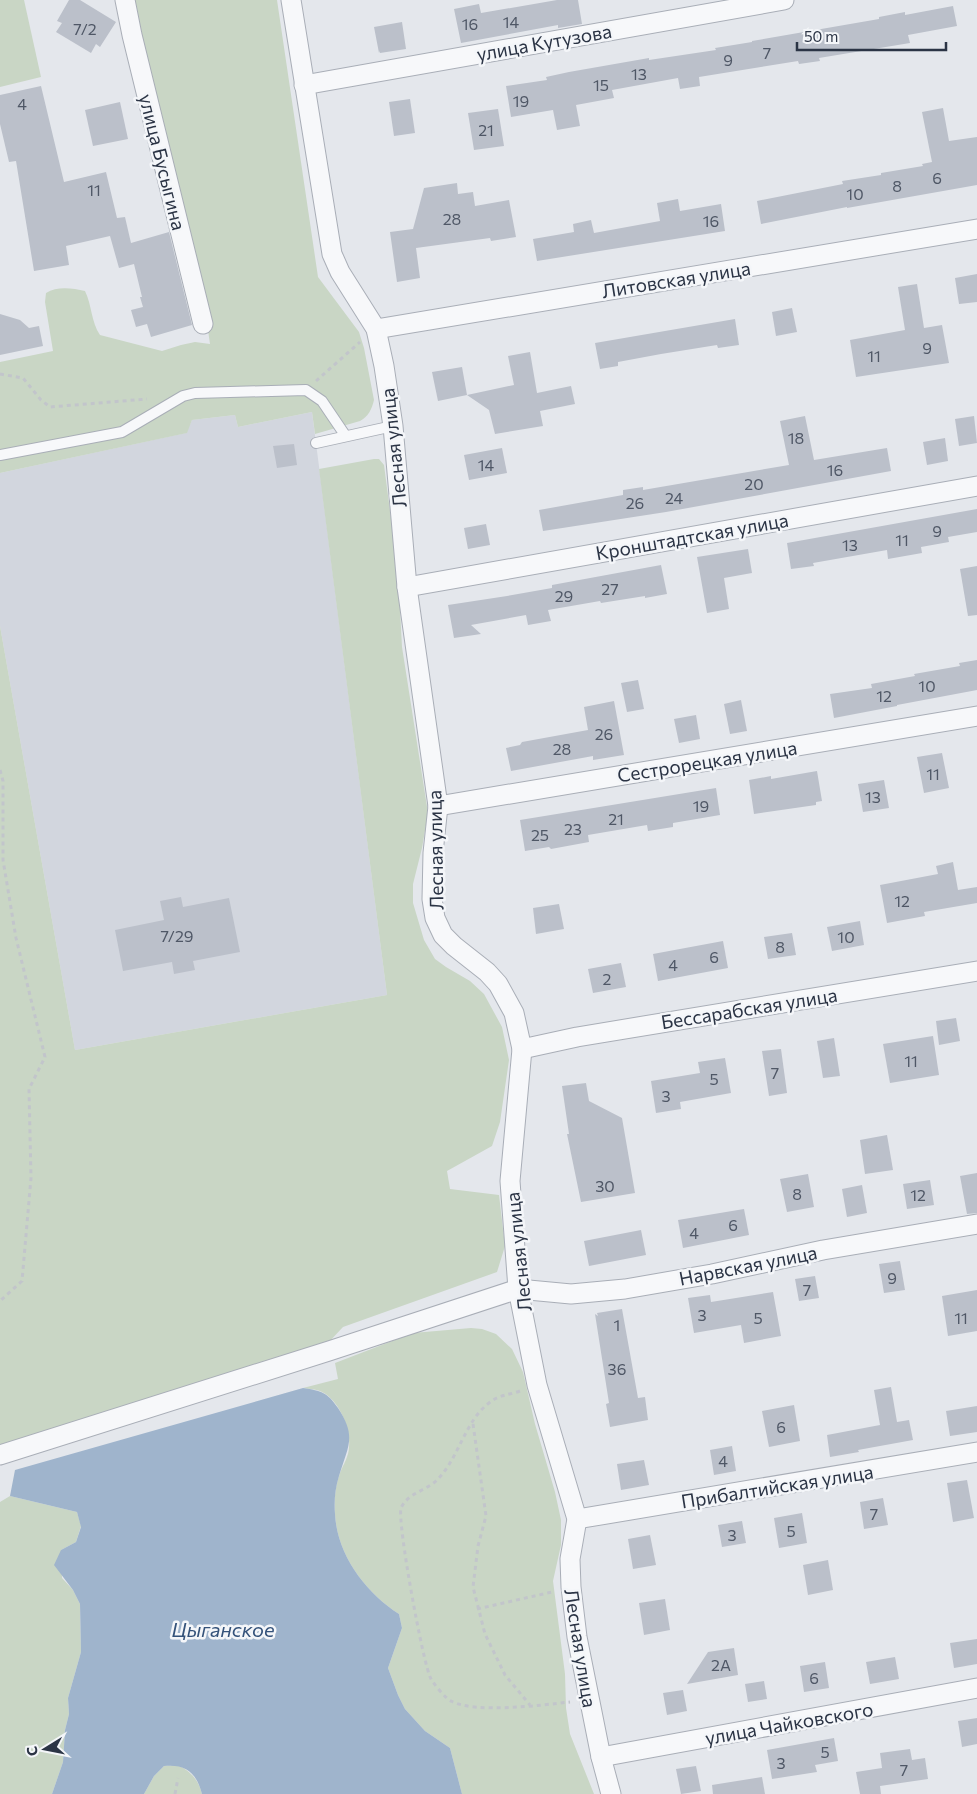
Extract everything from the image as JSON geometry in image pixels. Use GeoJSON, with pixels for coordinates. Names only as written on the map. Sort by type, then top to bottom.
{"type":"FeatureCollection","features":[{"type":"Feature","properties":{"kind":"street","name":"улица Бусыгина"},"geometry":{"type":"LineString","coordinates":[[125,0],[203,324]]}},
{"type":"Feature","properties":{"kind":"street","name":"Лесная улица"},"geometry":{"type":"LineString","coordinates":[[291,0],[332,254],[340,272],[376,329],[384,366],[393,426],[408,587],[438,806],[433,853],[432,899],[435,918],[443,935],[487,972],[498,984],[514,1013],[522,1049],[510,1181],[518,1289],[537,1385],[577,1519],[570,1559],[571,1587],[577,1637],[600,1757],[611,1794]]}},
{"type":"Feature","properties":{"kind":"street","name":"улица Кутузова"},"geometry":{"type":"LineString","coordinates":[[304,85],[784,0]]}},
{"type":"Feature","properties":{"kind":"street","name":"Литовская улица"},"geometry":{"type":"LineString","coordinates":[[376,329],[977,230]]}},
{"type":"Feature","properties":{"kind":"street","name":"Кронштадтская улица"},"geometry":{"type":"LineString","coordinates":[[408,587],[977,486]]}},
{"type":"Feature","properties":{"kind":"street","name":"Сестрорецкая улица"},"geometry":{"type":"LineString","coordinates":[[438,806],[977,716]]}},
{"type":"Feature","properties":{"kind":"street","name":"Бессарабская улица"},"geometry":{"type":"LineString","coordinates":[[522,1049],[577,1037],[977,971]]}},
{"type":"Feature","properties":{"kind":"street","name":"Нарвская улица"},"geometry":{"type":"LineString","coordinates":[[518,1289],[572,1294],[625,1289],[712,1274],[823,1250],[977,1224]]}},
{"type":"Feature","properties":{"kind":"street"},"geometry":{"type":"LineString","coordinates":[[0,1455],[330,1351],[518,1289]]}},
{"type":"Feature","properties":{"kind":"street","name":"Прибалтийская улица"},"geometry":{"type":"LineString","coordinates":[[577,1519],[977,1452]]}},
{"type":"Feature","properties":{"kind":"street","name":"улица Чайковского"},"geometry":{"type":"LineString","coordinates":[[600,1757],[977,1688]]}},
{"type":"Feature","properties":{"kind":"lane"},"geometry":{"type":"LineString","coordinates":[[0,455],[122,432],[183,396],[195,393],[306,390],[322,401],[345,435]]}},
{"type":"Feature","properties":{"kind":"lane"},"geometry":{"type":"LineString","coordinates":[[316,443],[345,435],[393,426]]}},
{"type":"Feature","properties":{"kind":"path"},"geometry":{"type":"LineString","coordinates":[[306,390],[376,329]]}},
{"type":"Feature","properties":{"kind":"path"},"geometry":{"type":"LineString","coordinates":[[0,374],[23,378],[41,400],[50,407],[183,396]]}},
{"type":"Feature","properties":{"kind":"path"},"geometry":{"type":"LineString","coordinates":[[0,770],[3,781],[3,860],[16,938],[45,1057],[29,1089],[31,1178],[22,1281],[0,1301]]}},
{"type":"Feature","properties":{"kind":"path"},"geometry":{"type":"LineString","coordinates":[[537,1385],[500,1396],[488,1403],[436,1481],[410,1496],[401,1509],[404,1552],[424,1658],[431,1679],[450,1701],[479,1708],[531,1706],[588,1700]]}},
{"type":"Feature","properties":{"kind":"path"},"geometry":{"type":"LineString","coordinates":[[473,1423],[486,1516],[478,1546],[473,1588],[477,1609],[485,1634],[505,1675],[531,1706]]}},
{"type":"Feature","properties":{"kind":"path"},"geometry":{"type":"LineString","coordinates":[[477,1609],[571,1587]]}},
{"type":"Feature","properties":{"kind":"path"},"geometry":{"type":"LineString","coordinates":[[175,1794],[178,1778]]}},
{"type":"Feature","properties":{"kind":"shaded area"},"geometry":{"type":"Polygon","coordinates":[[[312,412],[387,995],[75,1050],[0,626],[0,473],[186,433],[192,420],[235,415],[238,427],[312,412]]]}},
{"type":"Feature","properties":{"kind":"green space"},"geometry":{"type":"Polygon","coordinates":[[[0,0],[24,0],[41,77],[0,87],[0,0]]]}},
{"type":"Feature","properties":{"kind":"green space"},"geometry":{"type":"Polygon","coordinates":[[[125,0],[277,0],[318,277],[359,332],[374,400],[371,410],[360,421],[315,434],[312,412],[238,427],[235,415],[192,420],[187,433],[0,473],[0,362],[53,351],[45,302],[46,293],[60,288],[85,291],[95,325],[100,335],[162,351],[195,342],[210,344],[205,309],[125,0]]]}},
{"type":"Feature","properties":{"kind":"green space"},"geometry":{"type":"Polygon","coordinates":[[[379,459],[384,465],[398,572],[402,647],[428,813],[413,884],[413,903],[424,940],[435,959],[470,981],[484,994],[502,1027],[509,1060],[500,1122],[492,1146],[447,1171],[450,1189],[499,1195],[505,1246],[497,1272],[343,1327],[328,1343],[0,1446],[0,626],[75,1050],[387,995],[319,469],[379,459]]]}},
{"type":"Feature","properties":{"kind":"green space"},"geometry":{"type":"Polygon","coordinates":[[[471,1328],[482,1329],[496,1334],[512,1349],[523,1372],[535,1424],[555,1492],[561,1520],[561,1545],[553,1581],[565,1674],[566,1708],[570,1734],[594,1794],[462,1794],[450,1748],[425,1731],[405,1709],[388,1668],[402,1628],[399,1614],[375,1595],[355,1572],[341,1544],[337,1529],[335,1493],[338,1478],[349,1450],[348,1432],[343,1416],[334,1401],[318,1390],[303,1388],[338,1379],[335,1363],[413,1333],[471,1328]]]}},
{"type":"Feature","properties":{"kind":"green space"},"geometry":{"type":"Polygon","coordinates":[[[10,1496],[77,1512],[81,1526],[76,1542],[61,1550],[62,1578],[73,1590],[80,1604],[81,1652],[68,1698],[69,1714],[65,1730],[63,1762],[52,1794],[0,1794],[0,1502],[10,1496]]]}},
{"type":"Feature","properties":{"kind":"green space"},"geometry":{"type":"Polygon","coordinates":[[[178,1765],[193,1776],[202,1794],[144,1794],[154,1776],[164,1766],[178,1765]]]}},
{"type":"Feature","properties":{"kind":"water","name":"Цыганское"},"geometry":{"type":"Polygon","coordinates":[[[303,1388],[320,1391],[327,1395],[344,1418],[349,1434],[349,1442],[338,1481],[335,1500],[337,1529],[341,1544],[355,1572],[375,1595],[399,1614],[402,1628],[388,1668],[405,1709],[425,1731],[450,1748],[462,1794],[202,1794],[197,1780],[189,1771],[178,1766],[164,1766],[154,1776],[144,1794],[52,1794],[63,1762],[65,1730],[69,1714],[68,1698],[81,1652],[80,1604],[73,1590],[54,1565],[61,1550],[76,1542],[81,1527],[77,1512],[10,1496],[15,1470],[303,1388]]]}},
{"type":"Feature","properties":{"kind":"building"},"geometry":{"type":"Polygon","coordinates":[[[69,0],[80,0],[116,22],[100,47],[96,44],[91,53],[56,32],[62,23],[57,21],[69,0]]]}},
{"type":"Feature","properties":{"kind":"building"},"geometry":{"type":"Polygon","coordinates":[[[557,0],[578,0],[582,24],[558,28],[558,25],[461,43],[454,9],[479,4],[481,13],[557,0]]]}},
{"type":"Feature","properties":{"kind":"building"},"geometry":{"type":"Polygon","coordinates":[[[953,6],[957,26],[908,35],[910,43],[819,58],[820,61],[799,64],[798,61],[699,77],[700,86],[680,89],[678,78],[612,90],[614,98],[576,105],[580,126],[557,130],[553,110],[511,117],[506,86],[547,80],[546,77],[569,72],[649,58],[649,60],[716,50],[715,48],[879,19],[879,17],[905,12],[905,15],[953,6]]]}},
{"type":"Feature","properties":{"kind":"building"},"geometry":{"type":"Polygon","coordinates":[[[402,22],[406,49],[380,53],[380,51],[379,53],[374,27],[402,22]]]}},
{"type":"Feature","properties":{"kind":"building"},"geometry":{"type":"Polygon","coordinates":[[[41,86],[64,182],[106,172],[117,218],[125,217],[131,243],[169,232],[192,325],[151,337],[147,324],[136,327],[131,310],[143,307],[134,264],[119,268],[110,236],[66,246],[69,265],[34,271],[16,161],[9,162],[0,124],[0,95],[41,86]]]}},
{"type":"Feature","properties":{"kind":"building"},"geometry":{"type":"Polygon","coordinates":[[[410,99],[415,133],[394,136],[389,102],[410,99]]]}},
{"type":"Feature","properties":{"kind":"building"},"geometry":{"type":"Polygon","coordinates":[[[120,102],[128,139],[93,146],[85,110],[120,102]]]}},
{"type":"Feature","properties":{"kind":"building"},"geometry":{"type":"Polygon","coordinates":[[[943,108],[949,141],[977,137],[977,185],[761,224],[757,201],[843,184],[842,181],[881,175],[881,173],[923,166],[922,164],[932,162],[922,112],[943,108]]]}},
{"type":"Feature","properties":{"kind":"building"},"geometry":{"type":"Polygon","coordinates":[[[498,109],[504,146],[474,150],[468,113],[498,109]]]}},
{"type":"Feature","properties":{"kind":"building"},"geometry":{"type":"Polygon","coordinates":[[[457,183],[458,194],[473,192],[475,206],[509,200],[516,237],[491,241],[490,238],[416,248],[420,278],[397,282],[390,232],[413,229],[424,188],[457,183]]]}},
{"type":"Feature","properties":{"kind":"building"},"geometry":{"type":"Polygon","coordinates":[[[678,199],[680,211],[721,204],[725,231],[537,261],[533,239],[574,232],[573,224],[591,220],[594,233],[660,221],[657,203],[678,199]]]}},
{"type":"Feature","properties":{"kind":"building"},"geometry":{"type":"Polygon","coordinates":[[[977,274],[977,302],[959,304],[955,278],[977,274]]]}},
{"type":"Feature","properties":{"kind":"building"},"geometry":{"type":"Polygon","coordinates":[[[917,284],[924,328],[942,325],[949,363],[856,377],[850,340],[905,330],[898,287],[917,284]]]}},
{"type":"Feature","properties":{"kind":"building"},"geometry":{"type":"Polygon","coordinates":[[[792,308],[797,332],[776,336],[772,312],[792,308]]]}},
{"type":"Feature","properties":{"kind":"building"},"geometry":{"type":"Polygon","coordinates":[[[0,314],[20,320],[29,328],[39,326],[43,346],[0,355],[0,314]]]}},
{"type":"Feature","properties":{"kind":"building"},"geometry":{"type":"Polygon","coordinates":[[[735,319],[739,345],[718,348],[717,345],[661,354],[618,362],[618,366],[600,369],[595,343],[735,319]]]}},
{"type":"Feature","properties":{"kind":"building"},"geometry":{"type":"Polygon","coordinates":[[[530,352],[537,393],[571,386],[575,404],[540,411],[543,426],[495,434],[489,410],[467,395],[514,385],[508,356],[530,352]]]}},
{"type":"Feature","properties":{"kind":"building"},"geometry":{"type":"Polygon","coordinates":[[[462,367],[467,395],[438,401],[432,372],[462,367]]]}},
{"type":"Feature","properties":{"kind":"building"},"geometry":{"type":"Polygon","coordinates":[[[805,416],[814,460],[887,448],[891,471],[666,512],[543,531],[539,510],[623,495],[623,490],[643,487],[643,490],[789,465],[780,421],[805,416]]]}},
{"type":"Feature","properties":{"kind":"building"},"geometry":{"type":"Polygon","coordinates":[[[974,416],[977,443],[959,446],[955,419],[974,416]]]}},
{"type":"Feature","properties":{"kind":"building"},"geometry":{"type":"Polygon","coordinates":[[[945,438],[948,461],[927,465],[923,442],[945,438]]]}},
{"type":"Feature","properties":{"kind":"building"},"geometry":{"type":"Polygon","coordinates":[[[294,444],[297,465],[277,468],[273,446],[294,444]]]}},
{"type":"Feature","properties":{"kind":"building"},"geometry":{"type":"Polygon","coordinates":[[[502,448],[507,473],[469,480],[464,455],[502,448]]]}},
{"type":"Feature","properties":{"kind":"building"},"geometry":{"type":"Polygon","coordinates":[[[977,509],[977,532],[948,537],[949,542],[921,547],[922,553],[888,559],[887,550],[813,563],[814,566],[791,569],[787,543],[977,509]]]}},
{"type":"Feature","properties":{"kind":"building"},"geometry":{"type":"Polygon","coordinates":[[[486,524],[490,545],[468,549],[464,528],[486,524]]]}},
{"type":"Feature","properties":{"kind":"building"},"geometry":{"type":"Polygon","coordinates":[[[748,549],[752,573],[724,578],[729,609],[707,613],[697,557],[748,549]]]}},
{"type":"Feature","properties":{"kind":"building"},"geometry":{"type":"Polygon","coordinates":[[[661,565],[667,594],[601,603],[600,601],[548,610],[551,621],[528,625],[526,615],[471,625],[481,634],[454,638],[448,605],[552,588],[552,585],[661,565]]]}},
{"type":"Feature","properties":{"kind":"building"},"geometry":{"type":"Polygon","coordinates":[[[977,566],[977,615],[968,616],[960,569],[977,566]]]}},
{"type":"Feature","properties":{"kind":"building"},"geometry":{"type":"Polygon","coordinates":[[[977,660],[977,690],[834,718],[830,694],[872,688],[871,684],[960,666],[959,663],[977,660]]]}},
{"type":"Feature","properties":{"kind":"building"},"geometry":{"type":"Polygon","coordinates":[[[638,680],[644,709],[627,712],[621,683],[638,680]]]}},
{"type":"Feature","properties":{"kind":"building"},"geometry":{"type":"Polygon","coordinates":[[[741,700],[747,731],[730,734],[724,704],[741,700]]]}},
{"type":"Feature","properties":{"kind":"building"},"geometry":{"type":"Polygon","coordinates":[[[614,701],[624,755],[593,760],[593,756],[511,771],[506,748],[520,745],[522,742],[588,730],[584,707],[614,701]]]}},
{"type":"Feature","properties":{"kind":"building"},"geometry":{"type":"Polygon","coordinates":[[[696,715],[700,739],[679,743],[674,719],[696,715]]]}},
{"type":"Feature","properties":{"kind":"building"},"geometry":{"type":"Polygon","coordinates":[[[942,753],[949,788],[924,793],[917,757],[942,753]]]}},
{"type":"Feature","properties":{"kind":"building"},"geometry":{"type":"Polygon","coordinates":[[[817,771],[822,801],[816,802],[816,805],[754,814],[749,780],[771,776],[771,779],[817,771]]]}},
{"type":"Feature","properties":{"kind":"building"},"geometry":{"type":"Polygon","coordinates":[[[884,780],[889,808],[863,812],[858,784],[884,780]]]}},
{"type":"Feature","properties":{"kind":"building"},"geometry":{"type":"Polygon","coordinates":[[[716,788],[720,815],[673,823],[673,827],[648,831],[647,825],[588,835],[589,842],[551,849],[549,847],[525,851],[520,820],[716,788]]]}},
{"type":"Feature","properties":{"kind":"building"},"geometry":{"type":"Polygon","coordinates":[[[953,862],[958,890],[977,887],[977,903],[924,912],[925,916],[887,923],[880,885],[938,874],[936,866],[953,862]]]}},
{"type":"Feature","properties":{"kind":"building"},"geometry":{"type":"Polygon","coordinates":[[[181,897],[183,907],[229,898],[240,952],[193,961],[195,970],[174,974],[172,962],[123,971],[115,930],[164,920],[160,901],[181,897]]]}},
{"type":"Feature","properties":{"kind":"building"},"geometry":{"type":"Polygon","coordinates":[[[559,904],[564,929],[536,934],[533,908],[559,904]]]}},
{"type":"Feature","properties":{"kind":"building"},"geometry":{"type":"Polygon","coordinates":[[[860,921],[864,945],[832,951],[827,927],[860,921]]]}},
{"type":"Feature","properties":{"kind":"building"},"geometry":{"type":"Polygon","coordinates":[[[792,933],[796,955],[768,959],[764,937],[792,933]]]}},
{"type":"Feature","properties":{"kind":"building"},"geometry":{"type":"Polygon","coordinates":[[[723,941],[728,968],[658,981],[653,954],[723,941]]]}},
{"type":"Feature","properties":{"kind":"building"},"geometry":{"type":"Polygon","coordinates":[[[621,963],[626,987],[593,993],[588,969],[621,963]]]}},
{"type":"Feature","properties":{"kind":"building"},"geometry":{"type":"Polygon","coordinates":[[[956,1018],[960,1041],[939,1045],[936,1021],[956,1018]]]}},
{"type":"Feature","properties":{"kind":"building"},"geometry":{"type":"Polygon","coordinates":[[[933,1036],[939,1075],[890,1083],[883,1044],[933,1036]]]}},
{"type":"Feature","properties":{"kind":"building"},"geometry":{"type":"Polygon","coordinates":[[[834,1038],[840,1076],[823,1078],[817,1041],[834,1038]]]}},
{"type":"Feature","properties":{"kind":"building"},"geometry":{"type":"Polygon","coordinates":[[[781,1049],[787,1093],[769,1096],[762,1051],[781,1049]]]}},
{"type":"Feature","properties":{"kind":"building"},"geometry":{"type":"Polygon","coordinates":[[[725,1058],[731,1093],[680,1102],[681,1109],[656,1113],[651,1081],[700,1073],[698,1062],[725,1058]]]}},
{"type":"Feature","properties":{"kind":"building"},"geometry":{"type":"Polygon","coordinates":[[[586,1083],[589,1101],[622,1118],[635,1193],[581,1202],[567,1134],[569,1134],[562,1086],[586,1083]]]}},
{"type":"Feature","properties":{"kind":"building"},"geometry":{"type":"Polygon","coordinates":[[[887,1135],[893,1170],[865,1174],[860,1140],[887,1135]]]}},
{"type":"Feature","properties":{"kind":"building"},"geometry":{"type":"Polygon","coordinates":[[[977,1173],[977,1213],[967,1214],[960,1176],[977,1173]]]}},
{"type":"Feature","properties":{"kind":"building"},"geometry":{"type":"Polygon","coordinates":[[[808,1174],[814,1207],[787,1212],[780,1179],[808,1174]]]}},
{"type":"Feature","properties":{"kind":"building"},"geometry":{"type":"Polygon","coordinates":[[[930,1180],[934,1205],[907,1209],[903,1184],[930,1180]]]}},
{"type":"Feature","properties":{"kind":"building"},"geometry":{"type":"Polygon","coordinates":[[[862,1185],[867,1213],[847,1217],[842,1189],[862,1185]]]}},
{"type":"Feature","properties":{"kind":"building"},"geometry":{"type":"Polygon","coordinates":[[[744,1209],[749,1235],[683,1248],[678,1220],[744,1209]]]}},
{"type":"Feature","properties":{"kind":"building"},"geometry":{"type":"Polygon","coordinates":[[[641,1230],[646,1255],[589,1266],[584,1241],[641,1230]]]}},
{"type":"Feature","properties":{"kind":"building"},"geometry":{"type":"Polygon","coordinates":[[[900,1261],[905,1290],[884,1293],[879,1264],[900,1261]]]}},
{"type":"Feature","properties":{"kind":"building"},"geometry":{"type":"Polygon","coordinates":[[[815,1276],[819,1298],[799,1301],[795,1279],[815,1276]]]}},
{"type":"Feature","properties":{"kind":"building"},"geometry":{"type":"Polygon","coordinates":[[[977,1290],[977,1331],[948,1336],[942,1296],[977,1290]]]}},
{"type":"Feature","properties":{"kind":"building"},"geometry":{"type":"Polygon","coordinates":[[[773,1292],[781,1336],[744,1343],[741,1325],[694,1333],[688,1298],[710,1295],[711,1302],[773,1292]]]}},
{"type":"Feature","properties":{"kind":"building"},"geometry":{"type":"Polygon","coordinates":[[[622,1309],[638,1398],[645,1397],[648,1420],[610,1427],[606,1404],[609,1403],[595,1314],[598,1316],[597,1313],[622,1309]]]}},
{"type":"Feature","properties":{"kind":"building"},"geometry":{"type":"Polygon","coordinates":[[[891,1387],[897,1422],[909,1420],[913,1440],[830,1457],[827,1435],[880,1425],[874,1390],[891,1387]]]}},
{"type":"Feature","properties":{"kind":"building"},"geometry":{"type":"Polygon","coordinates":[[[794,1405],[800,1441],[769,1447],[762,1411],[794,1405]]]}},
{"type":"Feature","properties":{"kind":"building"},"geometry":{"type":"Polygon","coordinates":[[[977,1406],[977,1432],[950,1436],[946,1411],[977,1406]]]}},
{"type":"Feature","properties":{"kind":"building"},"geometry":{"type":"Polygon","coordinates":[[[732,1446],[736,1471],[714,1475],[710,1450],[732,1446]]]}},
{"type":"Feature","properties":{"kind":"building"},"geometry":{"type":"Polygon","coordinates":[[[644,1460],[649,1485],[621,1490],[617,1464],[644,1460]]]}},
{"type":"Feature","properties":{"kind":"building"},"geometry":{"type":"Polygon","coordinates":[[[967,1480],[974,1518],[953,1522],[947,1483],[967,1480]]]}},
{"type":"Feature","properties":{"kind":"building"},"geometry":{"type":"Polygon","coordinates":[[[883,1498],[888,1525],[864,1529],[860,1502],[883,1498]]]}},
{"type":"Feature","properties":{"kind":"building"},"geometry":{"type":"Polygon","coordinates":[[[802,1513],[807,1543],[779,1548],[774,1518],[802,1513]]]}},
{"type":"Feature","properties":{"kind":"building"},"geometry":{"type":"Polygon","coordinates":[[[742,1521],[746,1543],[722,1547],[718,1525],[742,1521]]]}},
{"type":"Feature","properties":{"kind":"building"},"geometry":{"type":"Polygon","coordinates":[[[650,1535],[656,1565],[633,1569],[628,1539],[650,1535]]]}},
{"type":"Feature","properties":{"kind":"building"},"geometry":{"type":"Polygon","coordinates":[[[828,1560],[833,1590],[808,1595],[803,1565],[828,1560]]]}},
{"type":"Feature","properties":{"kind":"building"},"geometry":{"type":"Polygon","coordinates":[[[665,1599],[670,1630],[644,1635],[639,1603],[665,1599]]]}},
{"type":"Feature","properties":{"kind":"building"},"geometry":{"type":"Polygon","coordinates":[[[977,1639],[977,1664],[954,1668],[950,1643],[977,1639]]]}},
{"type":"Feature","properties":{"kind":"building"},"geometry":{"type":"Polygon","coordinates":[[[734,1648],[738,1675],[687,1684],[708,1652],[734,1648]]]}},
{"type":"Feature","properties":{"kind":"building"},"geometry":{"type":"Polygon","coordinates":[[[895,1657],[899,1679],[870,1684],[866,1662],[895,1657]]]}},
{"type":"Feature","properties":{"kind":"building"},"geometry":{"type":"Polygon","coordinates":[[[825,1662],[829,1688],[804,1692],[800,1666],[825,1662]]]}},
{"type":"Feature","properties":{"kind":"building"},"geometry":{"type":"Polygon","coordinates":[[[764,1681],[767,1699],[748,1702],[745,1684],[764,1681]]]}},
{"type":"Feature","properties":{"kind":"building"},"geometry":{"type":"Polygon","coordinates":[[[683,1690],[687,1711],[667,1715],[663,1693],[683,1690]]]}},
{"type":"Feature","properties":{"kind":"building"},"geometry":{"type":"Polygon","coordinates":[[[977,1718],[977,1744],[962,1747],[958,1721],[977,1718]]]}},
{"type":"Feature","properties":{"kind":"building"},"geometry":{"type":"Polygon","coordinates":[[[834,1738],[838,1761],[815,1765],[817,1772],[772,1779],[767,1750],[834,1738]]]}},
{"type":"Feature","properties":{"kind":"building"},"geometry":{"type":"Polygon","coordinates":[[[910,1749],[912,1760],[925,1758],[928,1779],[880,1786],[881,1794],[860,1794],[856,1772],[882,1768],[880,1753],[910,1749]]]}},
{"type":"Feature","properties":{"kind":"building"},"geometry":{"type":"Polygon","coordinates":[[[696,1766],[701,1791],[681,1794],[676,1769],[696,1766]]]}},
{"type":"Feature","properties":{"kind":"building"},"geometry":{"type":"Polygon","coordinates":[[[762,1777],[765,1794],[713,1794],[712,1785],[762,1777]]]}}]}
